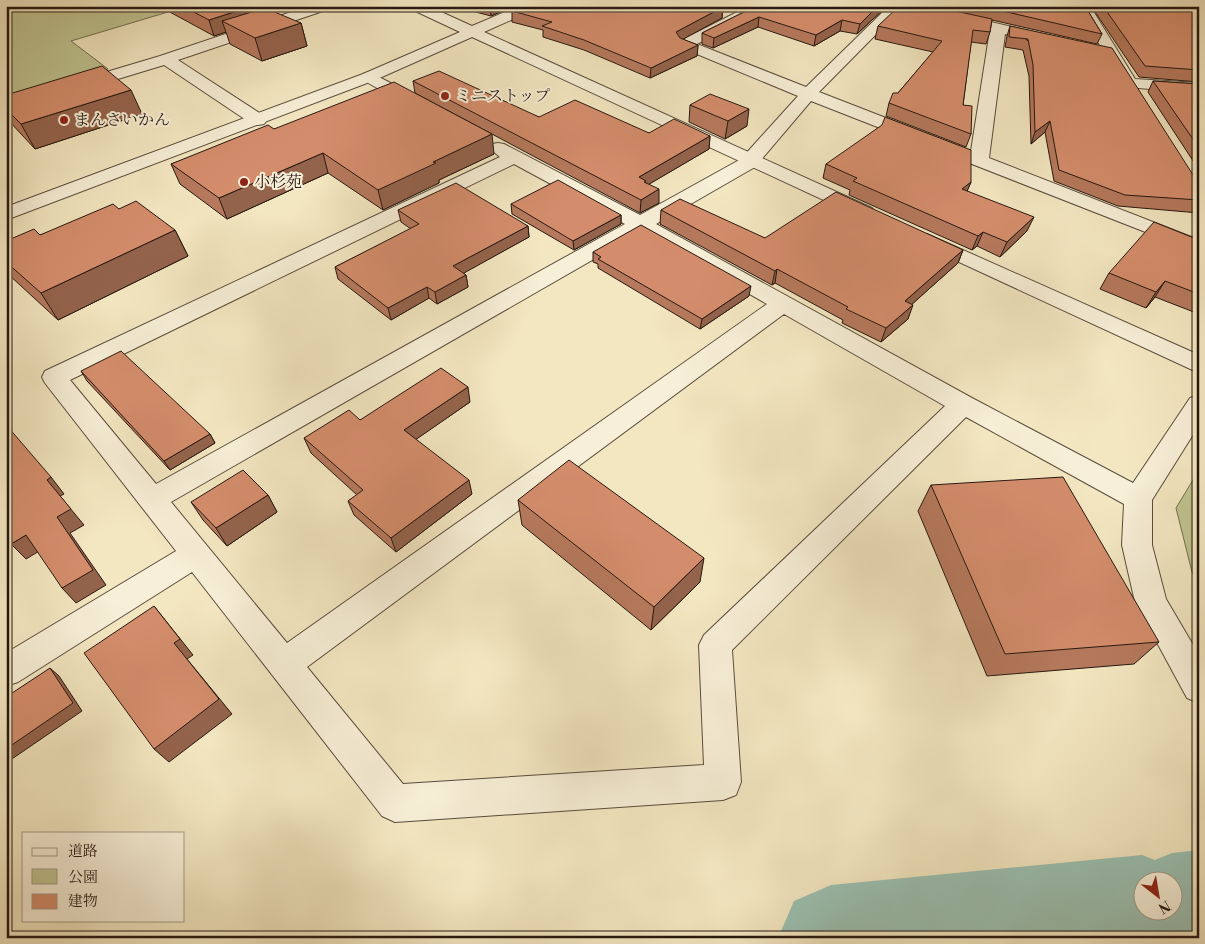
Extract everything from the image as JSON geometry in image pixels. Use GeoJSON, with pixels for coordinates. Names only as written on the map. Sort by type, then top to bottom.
{"type":"FeatureCollection","features":[{"type":"Feature","properties":{"kind":"street"},"geometry":{"type":"LineString","coordinates":[[6,108],[166,59],[324,6]]}},
{"type":"Feature","properties":{"kind":"street"},"geometry":{"type":"LineString","coordinates":[[416,6],[886,222]]}},
{"type":"Feature","properties":{"kind":"street"},"geometry":{"type":"LineString","coordinates":[[6,214],[369,78],[531,6]]}},
{"type":"Feature","properties":{"kind":"street"},"geometry":{"type":"LineString","coordinates":[[760,6],[685,44],[1199,247]]}},
{"type":"Feature","properties":{"kind":"street"},"geometry":{"type":"LineString","coordinates":[[152,499],[751,160],[808,94],[897,6]]}},
{"type":"Feature","properties":{"kind":"street"},"geometry":{"type":"LineString","coordinates":[[1083,6],[1142,100]]}},
{"type":"Feature","properties":{"kind":"street"},"geometry":{"type":"LineString","coordinates":[[717,10],[740,16]]}},
{"type":"Feature","properties":{"kind":"street"},"geometry":{"type":"LineString","coordinates":[[942,15],[1065,43]]}},
{"type":"Feature","properties":{"kind":"street"},"geometry":{"type":"LineString","coordinates":[[979,160],[998,28]]}},
{"type":"Feature","properties":{"kind":"street"},"geometry":{"type":"LineString","coordinates":[[1094,50],[1113,54]]}},
{"type":"Feature","properties":{"kind":"street"},"geometry":{"type":"LineString","coordinates":[[166,59],[258,120]]}},
{"type":"Feature","properties":{"kind":"street"},"geometry":{"type":"LineString","coordinates":[[369,78],[429,110]]}},
{"type":"Feature","properties":{"kind":"street"},"geometry":{"type":"LineString","coordinates":[[1132,84],[1199,88]]}},
{"type":"Feature","properties":{"kind":"street"},"geometry":{"type":"LineString","coordinates":[[480,138],[639,223],[963,404],[1138,499]]}},
{"type":"Feature","properties":{"kind":"street"},"geometry":{"type":"LineString","coordinates":[[514,157],[54,377],[395,803],[723,782],[715,646],[963,404]]}},
{"type":"Feature","properties":{"kind":"street"},"geometry":{"type":"LineString","coordinates":[[912,234],[1199,365]]}},
{"type":"Feature","properties":{"kind":"street"},"geometry":{"type":"LineString","coordinates":[[283,665],[783,304]]}},
{"type":"Feature","properties":{"kind":"street"},"geometry":{"type":"LineString","coordinates":[[1199,404],[1138,499],[1137,545],[1151,602],[1199,686]]}},
{"type":"Feature","properties":{"kind":"street"},"geometry":{"type":"LineString","coordinates":[[6,671],[195,554]]}},
{"type":"Feature","properties":{"kind":"green space"},"geometry":{"type":"Polygon","coordinates":[[[6,6],[188,6],[71,41],[108,69],[6,100],[6,6]]]}},
{"type":"Feature","properties":{"kind":"green space"},"geometry":{"type":"Polygon","coordinates":[[[1199,470],[1199,586],[1192,572],[1176,508],[1199,470]]]}},
{"type":"Feature","properties":{"kind":"building"},"geometry":{"type":"Polygon","coordinates":[[[182,6],[248,6],[249,7],[209,20],[182,6]]]}},
{"type":"Feature","properties":{"kind":"building"},"geometry":{"type":"Polygon","coordinates":[[[523,6],[723,7],[676,32],[680,38],[698,45],[651,68],[584,40],[542,26],[552,22],[512,11],[523,6]]]}},
{"type":"Feature","properties":{"kind":"building"},"geometry":{"type":"Polygon","coordinates":[[[756,6],[878,6],[860,24],[842,20],[816,35],[759,17],[714,38],[702,33],[756,6]]]}},
{"type":"Feature","properties":{"kind":"building"},"geometry":{"type":"Polygon","coordinates":[[[899,6],[932,6],[992,19],[990,32],[973,30],[963,105],[972,106],[971,134],[889,103],[893,93],[898,93],[942,41],[878,26],[899,6]]]}},
{"type":"Feature","properties":{"kind":"building"},"geometry":{"type":"Polygon","coordinates":[[[981,6],[1085,6],[1102,34],[981,6]]]}},
{"type":"Feature","properties":{"kind":"building"},"geometry":{"type":"Polygon","coordinates":[[[1103,6],[1199,6],[1199,70],[1145,66],[1103,6]]]}},
{"type":"Feature","properties":{"kind":"building"},"geometry":{"type":"Polygon","coordinates":[[[265,8],[301,23],[255,38],[222,21],[265,8]]]}},
{"type":"Feature","properties":{"kind":"building"},"geometry":{"type":"Polygon","coordinates":[[[1010,26],[1112,48],[1199,183],[1199,200],[1125,195],[1059,170],[1050,121],[1035,132],[1033,65],[1028,39],[1009,37],[1010,26]]]}},
{"type":"Feature","properties":{"kind":"building"},"geometry":{"type":"Polygon","coordinates":[[[102,66],[131,90],[21,124],[6,109],[6,95],[102,66]]]}},
{"type":"Feature","properties":{"kind":"building"},"geometry":{"type":"Polygon","coordinates":[[[439,71],[539,117],[575,100],[649,133],[674,119],[710,136],[639,177],[646,181],[644,182],[659,189],[641,200],[413,81],[439,71]]]}},
{"type":"Feature","properties":{"kind":"building"},"geometry":{"type":"Polygon","coordinates":[[[1153,81],[1199,84],[1199,148],[1153,81]]]}},
{"type":"Feature","properties":{"kind":"building"},"geometry":{"type":"Polygon","coordinates":[[[394,82],[492,134],[378,190],[323,153],[219,198],[171,164],[268,125],[274,129],[394,82]]]}},
{"type":"Feature","properties":{"kind":"building"},"geometry":{"type":"Polygon","coordinates":[[[710,94],[749,109],[728,121],[690,105],[710,94]]]}},
{"type":"Feature","properties":{"kind":"building"},"geometry":{"type":"Polygon","coordinates":[[[885,117],[971,150],[971,182],[962,189],[1034,217],[1007,242],[983,232],[978,236],[853,181],[857,178],[826,164],[882,125],[885,117]]]}},
{"type":"Feature","properties":{"kind":"building"},"geometry":{"type":"Polygon","coordinates":[[[558,180],[621,215],[573,241],[511,204],[558,180]]]}},
{"type":"Feature","properties":{"kind":"building"},"geometry":{"type":"Polygon","coordinates":[[[456,183],[528,226],[453,266],[466,275],[435,292],[427,287],[388,308],[335,267],[419,224],[398,210],[456,183]]]}},
{"type":"Feature","properties":{"kind":"building"},"geometry":{"type":"Polygon","coordinates":[[[836,192],[963,250],[905,301],[913,305],[886,328],[846,309],[848,307],[777,269],[775,271],[661,210],[680,199],[765,238],[836,192]]]}},
{"type":"Feature","properties":{"kind":"building"},"geometry":{"type":"Polygon","coordinates":[[[136,201],[175,230],[41,293],[6,262],[6,241],[34,229],[40,235],[113,204],[119,209],[136,201]]]}},
{"type":"Feature","properties":{"kind":"building"},"geometry":{"type":"Polygon","coordinates":[[[1154,222],[1199,240],[1199,294],[1165,281],[1156,292],[1109,273],[1154,222]]]}},
{"type":"Feature","properties":{"kind":"building"},"geometry":{"type":"Polygon","coordinates":[[[641,225],[751,286],[702,319],[598,259],[601,257],[593,252],[641,225]]]}},
{"type":"Feature","properties":{"kind":"building"},"geometry":{"type":"Polygon","coordinates":[[[121,351],[210,434],[164,461],[81,371],[121,351]]]}},
{"type":"Feature","properties":{"kind":"building"},"geometry":{"type":"Polygon","coordinates":[[[441,368],[468,387],[404,430],[469,480],[391,538],[348,501],[363,490],[304,438],[349,410],[360,420],[441,368]]]}},
{"type":"Feature","properties":{"kind":"building"},"geometry":{"type":"Polygon","coordinates":[[[8,427],[51,477],[47,480],[71,509],[57,517],[93,570],[62,588],[26,535],[11,544],[6,537],[6,428],[8,427]]]}},
{"type":"Feature","properties":{"kind":"building"},"geometry":{"type":"Polygon","coordinates":[[[569,460],[704,558],[654,607],[518,500],[569,460]]]}},
{"type":"Feature","properties":{"kind":"building"},"geometry":{"type":"Polygon","coordinates":[[[243,470],[268,495],[216,528],[191,502],[243,470]]]}},
{"type":"Feature","properties":{"kind":"building"},"geometry":{"type":"Polygon","coordinates":[[[1063,477],[1159,642],[1005,654],[931,485],[1063,477]]]}},
{"type":"Feature","properties":{"kind":"building"},"geometry":{"type":"Polygon","coordinates":[[[154,606],[180,639],[174,643],[219,699],[154,749],[84,653],[154,606]]]}},
{"type":"Feature","properties":{"kind":"building"},"geometry":{"type":"Polygon","coordinates":[[[50,668],[73,703],[6,749],[6,697],[50,668]]]}},
{"type":"Feature","properties":{"kind":"waterway"},"geometry":{"type":"LineString","coordinates":[[1182,904],[1199,902]]}},
{"type":"Feature","properties":{"kind":"waterway"},"geometry":{"type":"LineString","coordinates":[[831,938],[1132,908]]}},
{"type":"Feature","properties":{"kind":"place","name":"ミニストップ"},"geometry":{"type":"Point","coordinates":[445,96]}},
{"type":"Feature","properties":{"kind":"place","name":"まんさいかん"},"geometry":{"type":"Point","coordinates":[64,120]}},
{"type":"Feature","properties":{"kind":"place","name":"小杉苑"},"geometry":{"type":"Point","coordinates":[244,182]}}]}
